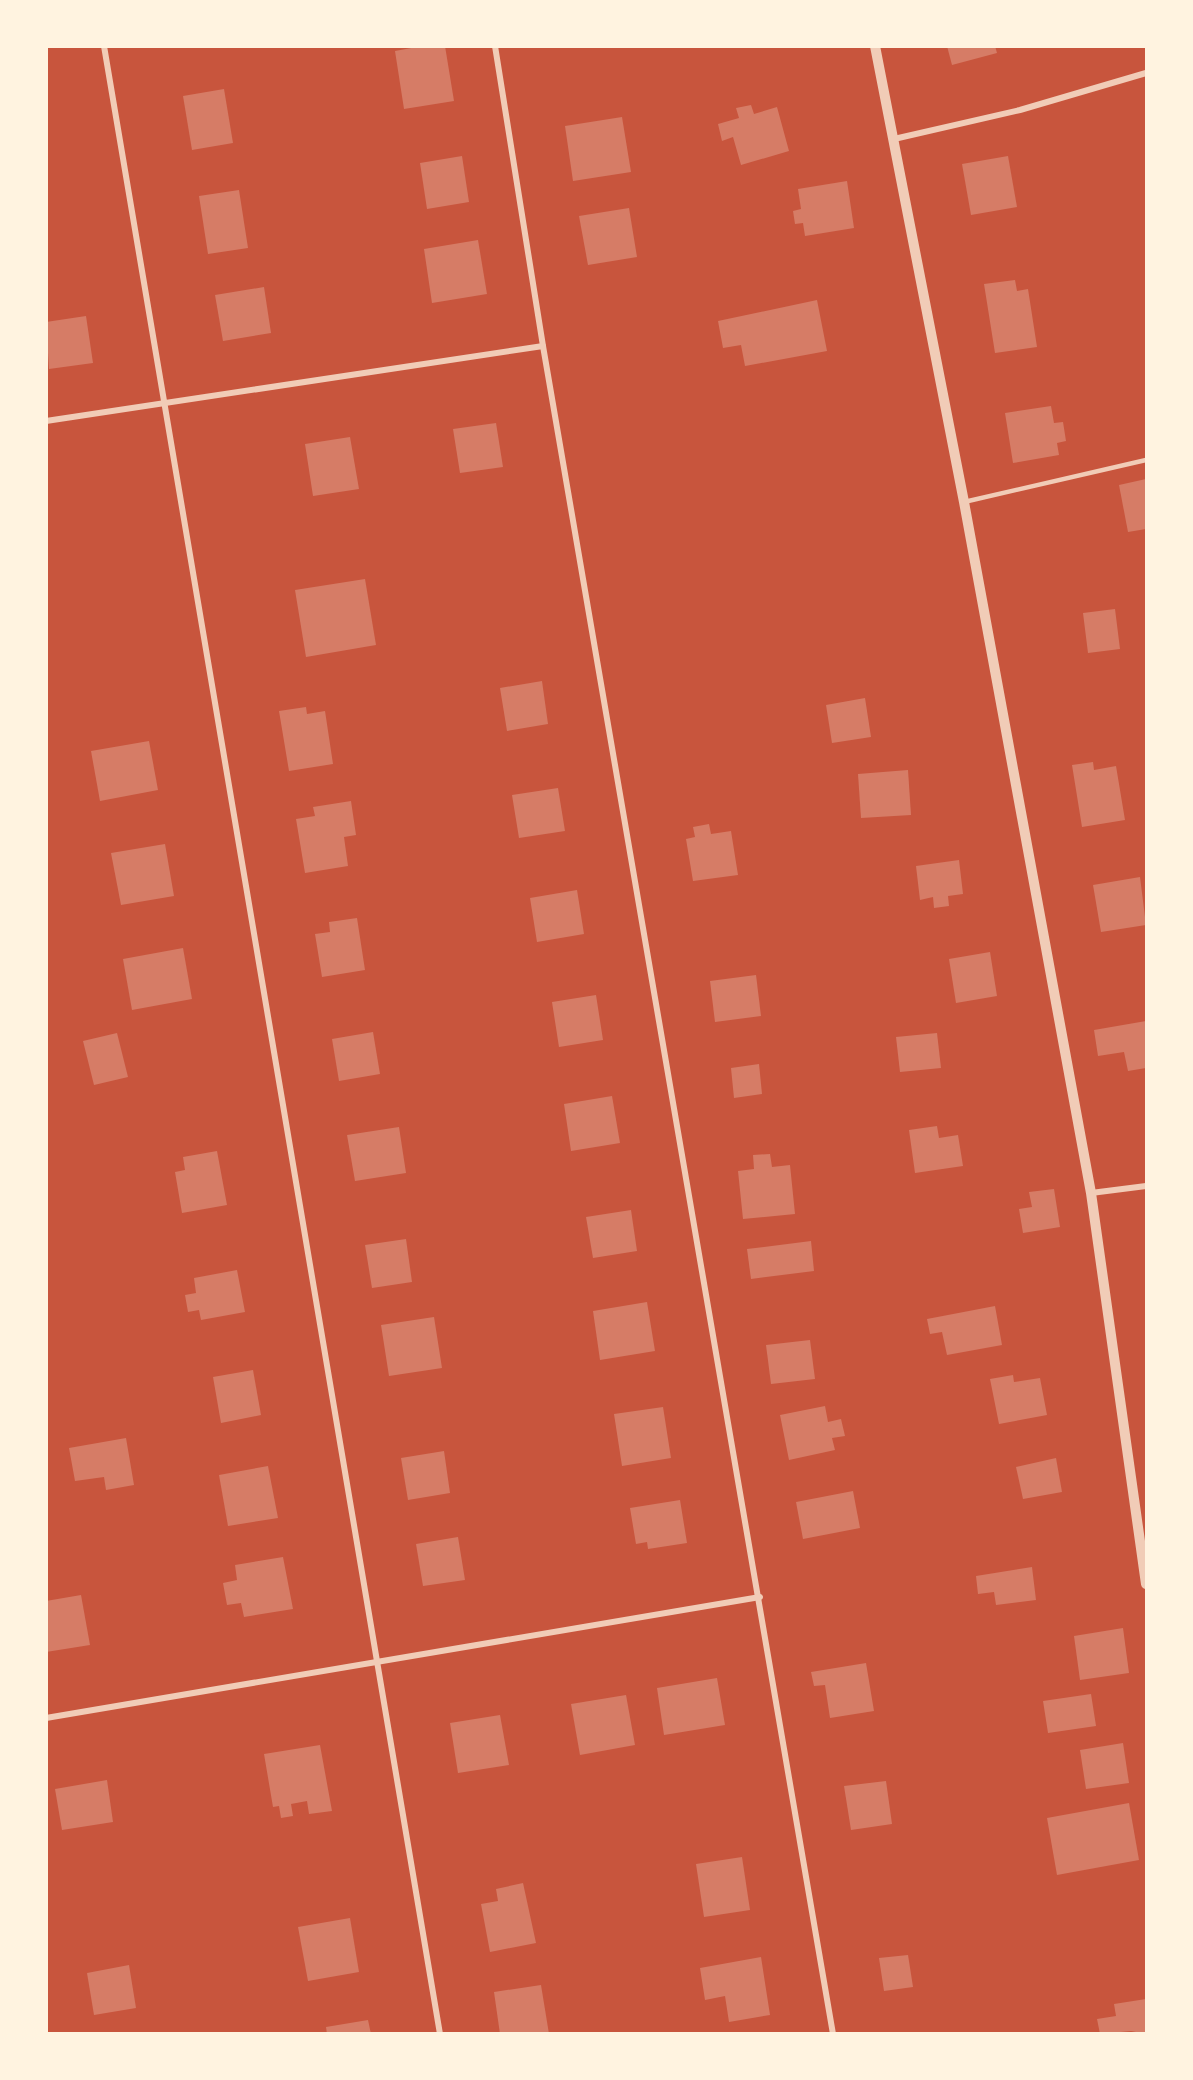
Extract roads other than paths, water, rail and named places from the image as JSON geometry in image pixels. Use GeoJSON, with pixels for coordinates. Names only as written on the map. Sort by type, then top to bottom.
{"type":"FeatureCollection","features":[{"type":"Feature","properties":{"kind":"street"},"geometry":{"type":"LineString","coordinates":[[104,46],[162,401],[379,1662],[440,2034]]}},
{"type":"Feature","properties":{"kind":"street"},"geometry":{"type":"LineString","coordinates":[[495,46],[543,346],[760,1597],[833,2034]]}},
{"type":"Feature","properties":{"kind":"street"},"geometry":{"type":"LineString","coordinates":[[875,46],[964,502],[1091,1194],[1146,1584]]}},
{"type":"Feature","properties":{"kind":"street"},"geometry":{"type":"LineString","coordinates":[[894,139],[1020,110],[1146,73]]}},
{"type":"Feature","properties":{"kind":"street"},"geometry":{"type":"LineString","coordinates":[[46,421],[162,401],[543,346]]}},
{"type":"Feature","properties":{"kind":"street"},"geometry":{"type":"LineString","coordinates":[[1091,1194],[1146,1186]]}},
{"type":"Feature","properties":{"kind":"street"},"geometry":{"type":"LineString","coordinates":[[46,1718],[760,1597]]}},
{"type":"Feature","properties":{"kind":"lane"},"geometry":{"type":"LineString","coordinates":[[964,502],[1146,460]]}}]}
